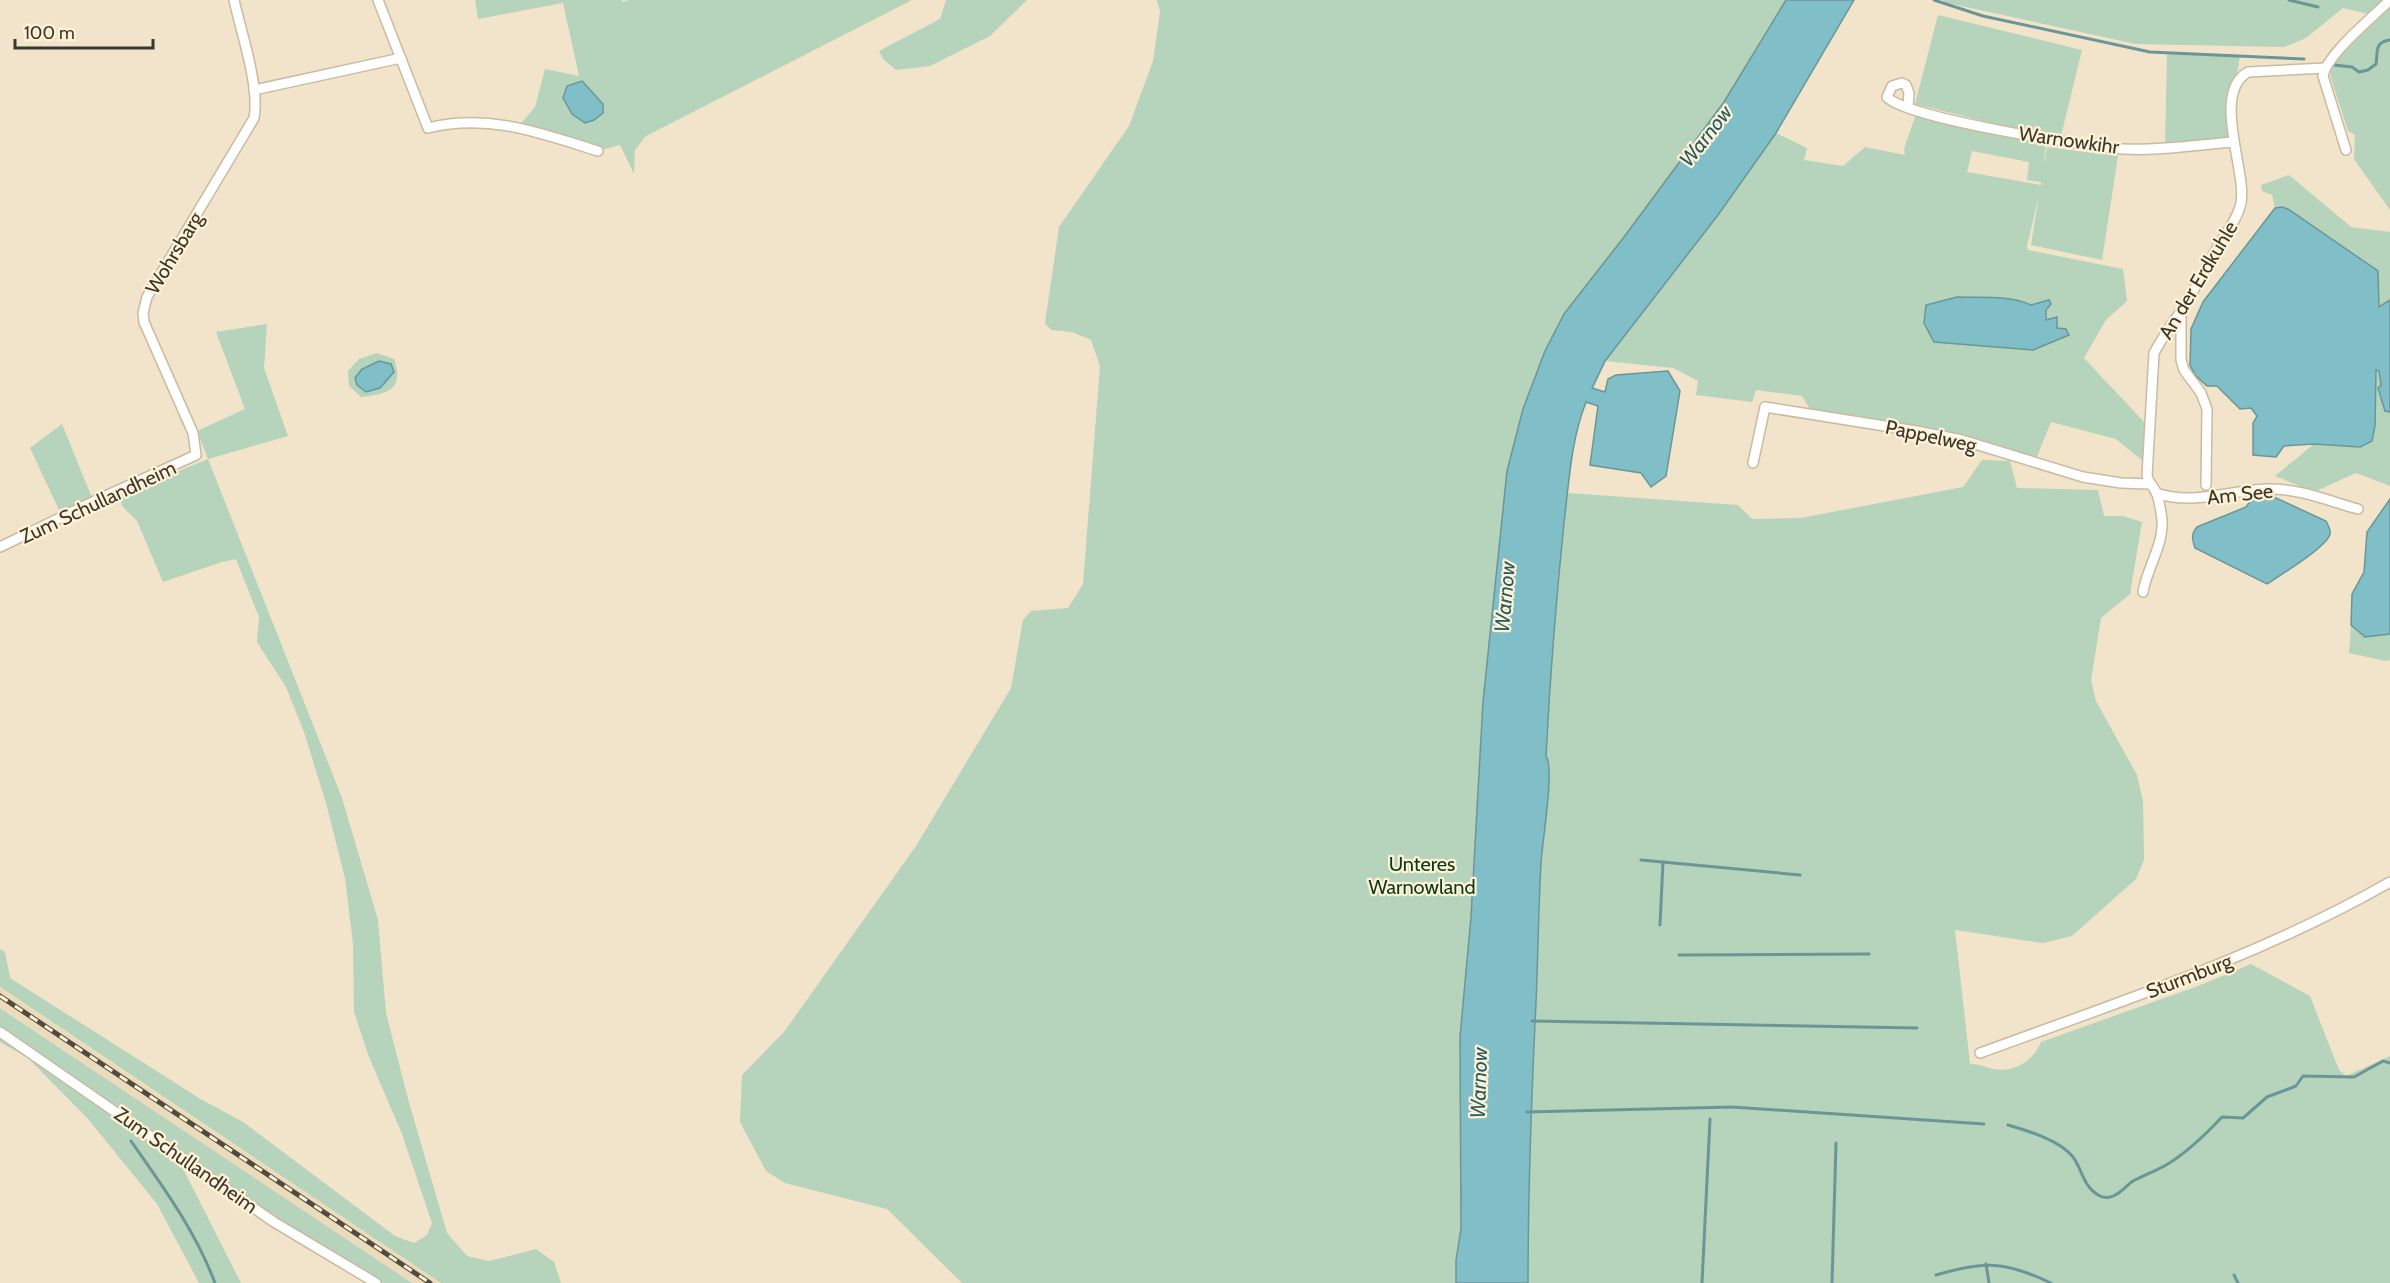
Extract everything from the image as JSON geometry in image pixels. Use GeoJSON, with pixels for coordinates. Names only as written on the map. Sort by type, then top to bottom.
{"type":"FeatureCollection","features":[{"type":"Feature","properties":{"kind":"street","name":"Wohrsbarg"},"geometry":{"type":"LineString","coordinates":[[196,455],[193,433],[144,322],[144,306],[250,128],[256,108],[234,0]]}},
{"type":"Feature","properties":{"kind":"street"},"geometry":{"type":"LineString","coordinates":[[378,0],[428,128],[449,123],[491,122],[518,127],[598,150]]}},
{"type":"Feature","properties":{"kind":"street"},"geometry":{"type":"LineString","coordinates":[[2346,150],[2324,76],[2325,68],[2390,0]]}},
{"type":"Feature","properties":{"kind":"street"},"geometry":{"type":"LineString","coordinates":[[254,90],[401,58]]}},
{"type":"Feature","properties":{"kind":"street","name":"An der Erdkuhle"},"geometry":{"type":"LineString","coordinates":[[2149,484],[2148,457],[2154,353],[2238,212],[2242,190],[2231,119],[2235,85],[2240,76],[2248,72],[2325,68]]}},
{"type":"Feature","properties":{"kind":"street","name":"Warnowkihr"},"geometry":{"type":"LineString","coordinates":[[1908,107],[2058,142],[2124,149],[2233,142]]}},
{"type":"Feature","properties":{"kind":"street","name":"Am See"},"geometry":{"type":"LineString","coordinates":[[2181,310],[2181,360],[2184,370],[2201,393],[2207,409],[2206,485]]}},
{"type":"Feature","properties":{"kind":"street","name":"Pappelweg"},"geometry":{"type":"LineString","coordinates":[[1753,463],[1765,407],[1916,430],[1962,440],[2074,475],[2121,483],[2149,484]]}},
{"type":"Feature","properties":{"kind":"street","name":"Zum Schullandheim"},"geometry":{"type":"LineString","coordinates":[[0,548],[103,497],[196,455]]}},
{"type":"Feature","properties":{"kind":"street"},"geometry":{"type":"LineString","coordinates":[[2142,592],[2162,534],[2162,520],[2156,493],[2149,484]]}},
{"type":"Feature","properties":{"kind":"street","name":"Am See"},"geometry":{"type":"LineString","coordinates":[[2156,493],[2181,499],[2248,490],[2289,490],[2358,509]]}},
{"type":"Feature","properties":{"kind":"street","name":"Sturmburg"},"geometry":{"type":"LineString","coordinates":[[1980,1053],[2223,963],[2336,912],[2390,882]]}},
{"type":"Feature","properties":{"kind":"street","name":"Zum Schullandheim"},"geometry":{"type":"LineString","coordinates":[[0,1032],[274,1222],[376,1283]]}},
{"type":"Feature","properties":{"kind":"shaded area"},"geometry":{"type":"Polygon","coordinates":[[[0,988],[441,1283],[412,1283],[0,1007],[0,988]]]}},
{"type":"Feature","properties":{"kind":"green space"},"geometry":{"type":"Polygon","coordinates":[[[475,0],[622,0],[623,2],[629,0],[912,0],[646,136],[635,150],[634,174],[620,145],[598,151],[518,127],[535,107],[545,69],[579,76],[563,3],[478,19],[475,0]]]}},
{"type":"Feature","properties":{"kind":"green space"},"geometry":{"type":"Polygon","coordinates":[[[946,0],[1027,0],[990,36],[930,66],[896,70],[883,59],[879,51],[940,19],[946,0]]]}},
{"type":"Feature","properties":{"kind":"green space","name":"Unteres Warnowland"},"geometry":{"type":"Polygon","coordinates":[[[1157,0],[1854,0],[1776,133],[1807,148],[1804,160],[1843,166],[1865,147],[1905,155],[1904,149],[1916,114],[2046,145],[2043,166],[2047,147],[2118,156],[2102,260],[2031,245],[2039,195],[2027,246],[2028,250],[2123,269],[2127,301],[2106,320],[2084,358],[2145,423],[2144,462],[2116,439],[2051,422],[2036,459],[1950,433],[1810,409],[1802,396],[1756,390],[1752,402],[1696,395],[1698,381],[1673,368],[1606,361],[1576,427],[1568,493],[1738,505],[1752,519],[1801,518],[1963,487],[1982,460],[2010,461],[2017,488],[2098,490],[2104,516],[2123,516],[2142,522],[2130,594],[2101,618],[2091,680],[2096,701],[2137,775],[2143,801],[2144,860],[2136,879],[2072,936],[2043,943],[1955,930],[1970,1064],[2002,1070],[2016,1067],[2033,1055],[2041,1042],[2198,986],[2251,964],[2310,996],[2339,1070],[2346,1076],[2390,1056],[2390,1283],[962,1283],[887,1209],[785,1183],[766,1171],[740,1122],[742,1075],[784,1032],[916,846],[1011,688],[1023,620],[1031,611],[1068,608],[1083,584],[1100,366],[1091,340],[1072,332],[1051,330],[1045,323],[1059,227],[1129,126],[1153,61],[1160,12],[1157,0]],[[1972,151],[1967,172],[2041,185],[2041,182],[2027,180],[2029,162],[1972,151]],[[1957,297],[2057,328],[2046,320],[2046,310],[2023,301],[1957,297]]]}},
{"type":"Feature","properties":{"kind":"green space"},"geometry":{"type":"Polygon","coordinates":[[[1942,0],[2382,0],[2368,14],[2343,8],[2306,38],[2284,47],[2136,44],[1947,3],[1942,0]]]}},
{"type":"Feature","properties":{"kind":"green space"},"geometry":{"type":"Polygon","coordinates":[[[2390,7],[2390,210],[2354,159],[2355,135],[2348,131],[2330,69],[2334,62],[2390,7]]]}},
{"type":"Feature","properties":{"kind":"green space"},"geometry":{"type":"Polygon","coordinates":[[[1938,15],[2082,50],[2060,140],[1915,104],[1938,15]]]}},
{"type":"Feature","properties":{"kind":"green space"},"geometry":{"type":"Polygon","coordinates":[[[2167,53],[2240,56],[2235,85],[2233,142],[2165,147],[2167,53]]]}},
{"type":"Feature","properties":{"kind":"green space"},"geometry":{"type":"Polygon","coordinates":[[[2289,175],[2351,227],[2390,232],[2390,300],[2381,308],[2282,207],[2275,208],[2272,195],[2262,191],[2261,185],[2289,175]]]}},
{"type":"Feature","properties":{"kind":"green space"},"geometry":{"type":"Polygon","coordinates":[[[267,324],[264,368],[288,436],[208,459],[197,431],[245,409],[216,332],[267,324]]]}},
{"type":"Feature","properties":{"kind":"green space"},"geometry":{"type":"Polygon","coordinates":[[[377,353],[394,359],[397,369],[395,384],[386,392],[361,397],[349,386],[348,371],[359,359],[377,353]]]}},
{"type":"Feature","properties":{"kind":"green space"},"geometry":{"type":"Polygon","coordinates":[[[2376,369],[2379,371],[2385,411],[2390,412],[2390,486],[2356,473],[2314,492],[2275,476],[2314,444],[2360,447],[2375,426],[2376,369]]]}},
{"type":"Feature","properties":{"kind":"green space"},"geometry":{"type":"Polygon","coordinates":[[[62,424],[92,498],[60,512],[30,448],[62,424]]]}},
{"type":"Feature","properties":{"kind":"green space"},"geometry":{"type":"Polygon","coordinates":[[[208,459],[342,798],[378,920],[386,1013],[447,1233],[467,1256],[489,1261],[536,1249],[554,1262],[561,1283],[441,1283],[0,987],[0,949],[5,952],[10,978],[199,1098],[243,1122],[395,1236],[414,1243],[427,1235],[432,1223],[402,1134],[369,1057],[354,1012],[353,944],[345,878],[326,803],[304,732],[286,687],[257,642],[259,617],[236,559],[163,582],[137,521],[122,506],[120,495],[208,459]]]}},
{"type":"Feature","properties":{"kind":"green space"},"geometry":{"type":"Polygon","coordinates":[[[2351,625],[2365,637],[2390,634],[2390,660],[2385,661],[2349,653],[2351,625]]]}},
{"type":"Feature","properties":{"kind":"green space"},"geometry":{"type":"Polygon","coordinates":[[[0,1008],[412,1283],[376,1283],[175,1153],[241,1283],[199,1283],[157,1204],[89,1120],[28,1058],[0,1042],[0,1008]]]}},
{"type":"Feature","properties":{"kind":"water","name":"Warnow"},"geometry":{"type":"Polygon","coordinates":[[[1786,0],[1854,0],[1776,133],[1718,215],[1605,361],[1592,388],[1605,392],[1608,379],[1616,375],[1668,371],[1680,391],[1666,476],[1651,487],[1641,473],[1590,465],[1598,406],[1586,402],[1577,431],[1569,477],[1561,552],[1546,756],[1549,789],[1540,883],[1530,1153],[1528,1283],[1456,1283],[1456,1260],[1461,1229],[1460,1037],[1471,917],[1483,702],[1507,471],[1523,409],[1545,351],[1564,314],[1724,102],[1786,0]]]}},
{"type":"Feature","properties":{"kind":"water"},"geometry":{"type":"Polygon","coordinates":[[[582,81],[603,104],[603,113],[585,123],[572,114],[563,98],[567,86],[582,81]]]}},
{"type":"Feature","properties":{"kind":"water"},"geometry":{"type":"Polygon","coordinates":[[[2282,207],[2378,271],[2379,307],[2390,300],[2390,412],[2385,411],[2378,388],[2381,385],[2379,371],[2376,370],[2375,426],[2372,441],[2360,447],[2314,444],[2284,446],[2276,457],[2253,455],[2253,423],[2257,416],[2251,408],[2240,409],[2217,386],[2207,386],[2195,375],[2190,365],[2191,329],[2203,302],[2275,208],[2282,207]]]}},
{"type":"Feature","properties":{"kind":"water"},"geometry":{"type":"Polygon","coordinates":[[[1957,297],[2004,298],[2031,305],[2049,300],[2051,304],[2046,310],[2046,320],[2057,317],[2057,328],[2066,329],[2069,335],[2033,350],[1934,342],[1924,323],[1926,305],[1957,297]]]}},
{"type":"Feature","properties":{"kind":"water"},"geometry":{"type":"Polygon","coordinates":[[[379,361],[391,364],[394,372],[380,388],[366,392],[357,385],[355,378],[362,369],[379,361]]]}},
{"type":"Feature","properties":{"kind":"water"},"geometry":{"type":"Polygon","coordinates":[[[2254,496],[2276,498],[2326,521],[2330,531],[2327,540],[2321,546],[2267,584],[2195,548],[2193,539],[2197,527],[2246,507],[2254,496]]]}},
{"type":"Feature","properties":{"kind":"water"},"geometry":{"type":"Polygon","coordinates":[[[2390,499],[2390,634],[2365,637],[2351,625],[2352,594],[2364,572],[2367,532],[2390,499]]]}},
{"type":"Feature","properties":{"kind":"waterway"},"geometry":{"type":"LineString","coordinates":[[1934,0],[1983,16],[2150,52],[2304,59]]}},
{"type":"Feature","properties":{"kind":"waterway"},"geometry":{"type":"LineString","coordinates":[[2289,0],[2318,7]]}},
{"type":"Feature","properties":{"kind":"waterway"},"geometry":{"type":"LineString","coordinates":[[2334,65],[2352,67],[2359,72],[2368,70],[2376,64],[2379,45],[2390,40]]}},
{"type":"Feature","properties":{"kind":"waterway"},"geometry":{"type":"LineString","coordinates":[[1641,860],[1800,875]]}},
{"type":"Feature","properties":{"kind":"waterway"},"geometry":{"type":"LineString","coordinates":[[1660,925],[1663,862]]}},
{"type":"Feature","properties":{"kind":"waterway"},"geometry":{"type":"LineString","coordinates":[[1679,955],[1869,954]]}},
{"type":"Feature","properties":{"kind":"waterway"},"geometry":{"type":"LineString","coordinates":[[1532,1021],[1917,1028]]}},
{"type":"Feature","properties":{"kind":"waterway"},"geometry":{"type":"LineString","coordinates":[[2008,1125],[2043,1137],[2060,1146],[2073,1157],[2089,1187],[2098,1195],[2109,1197],[2181,1155],[2222,1117],[2243,1118],[2267,1097],[2296,1086],[2303,1076],[2354,1077],[2383,1061],[2390,1063]]}},
{"type":"Feature","properties":{"kind":"waterway"},"geometry":{"type":"LineString","coordinates":[[1527,1112],[1732,1107],[1984,1124]]}},
{"type":"Feature","properties":{"kind":"waterway"},"geometry":{"type":"LineString","coordinates":[[1702,1283],[1710,1119]]}},
{"type":"Feature","properties":{"kind":"waterway"},"geometry":{"type":"LineString","coordinates":[[131,1141],[188,1227],[215,1283]]}},
{"type":"Feature","properties":{"kind":"waterway"},"geometry":{"type":"LineString","coordinates":[[1832,1283],[1836,1143]]}},
{"type":"Feature","properties":{"kind":"waterway"},"geometry":{"type":"LineString","coordinates":[[1986,1264],[1989,1283]]}},
{"type":"Feature","properties":{"kind":"waterway"},"geometry":{"type":"LineString","coordinates":[[1936,1275],[1968,1267],[1994,1266],[2020,1270],[2051,1283]]}},
{"type":"Feature","properties":{"kind":"waterway"},"geometry":{"type":"LineString","coordinates":[[2234,1275],[2238,1283]]}},
{"type":"Feature","properties":{"kind":"railway"},"geometry":{"type":"LineString","coordinates":[[0,996],[430,1283]]}}]}
